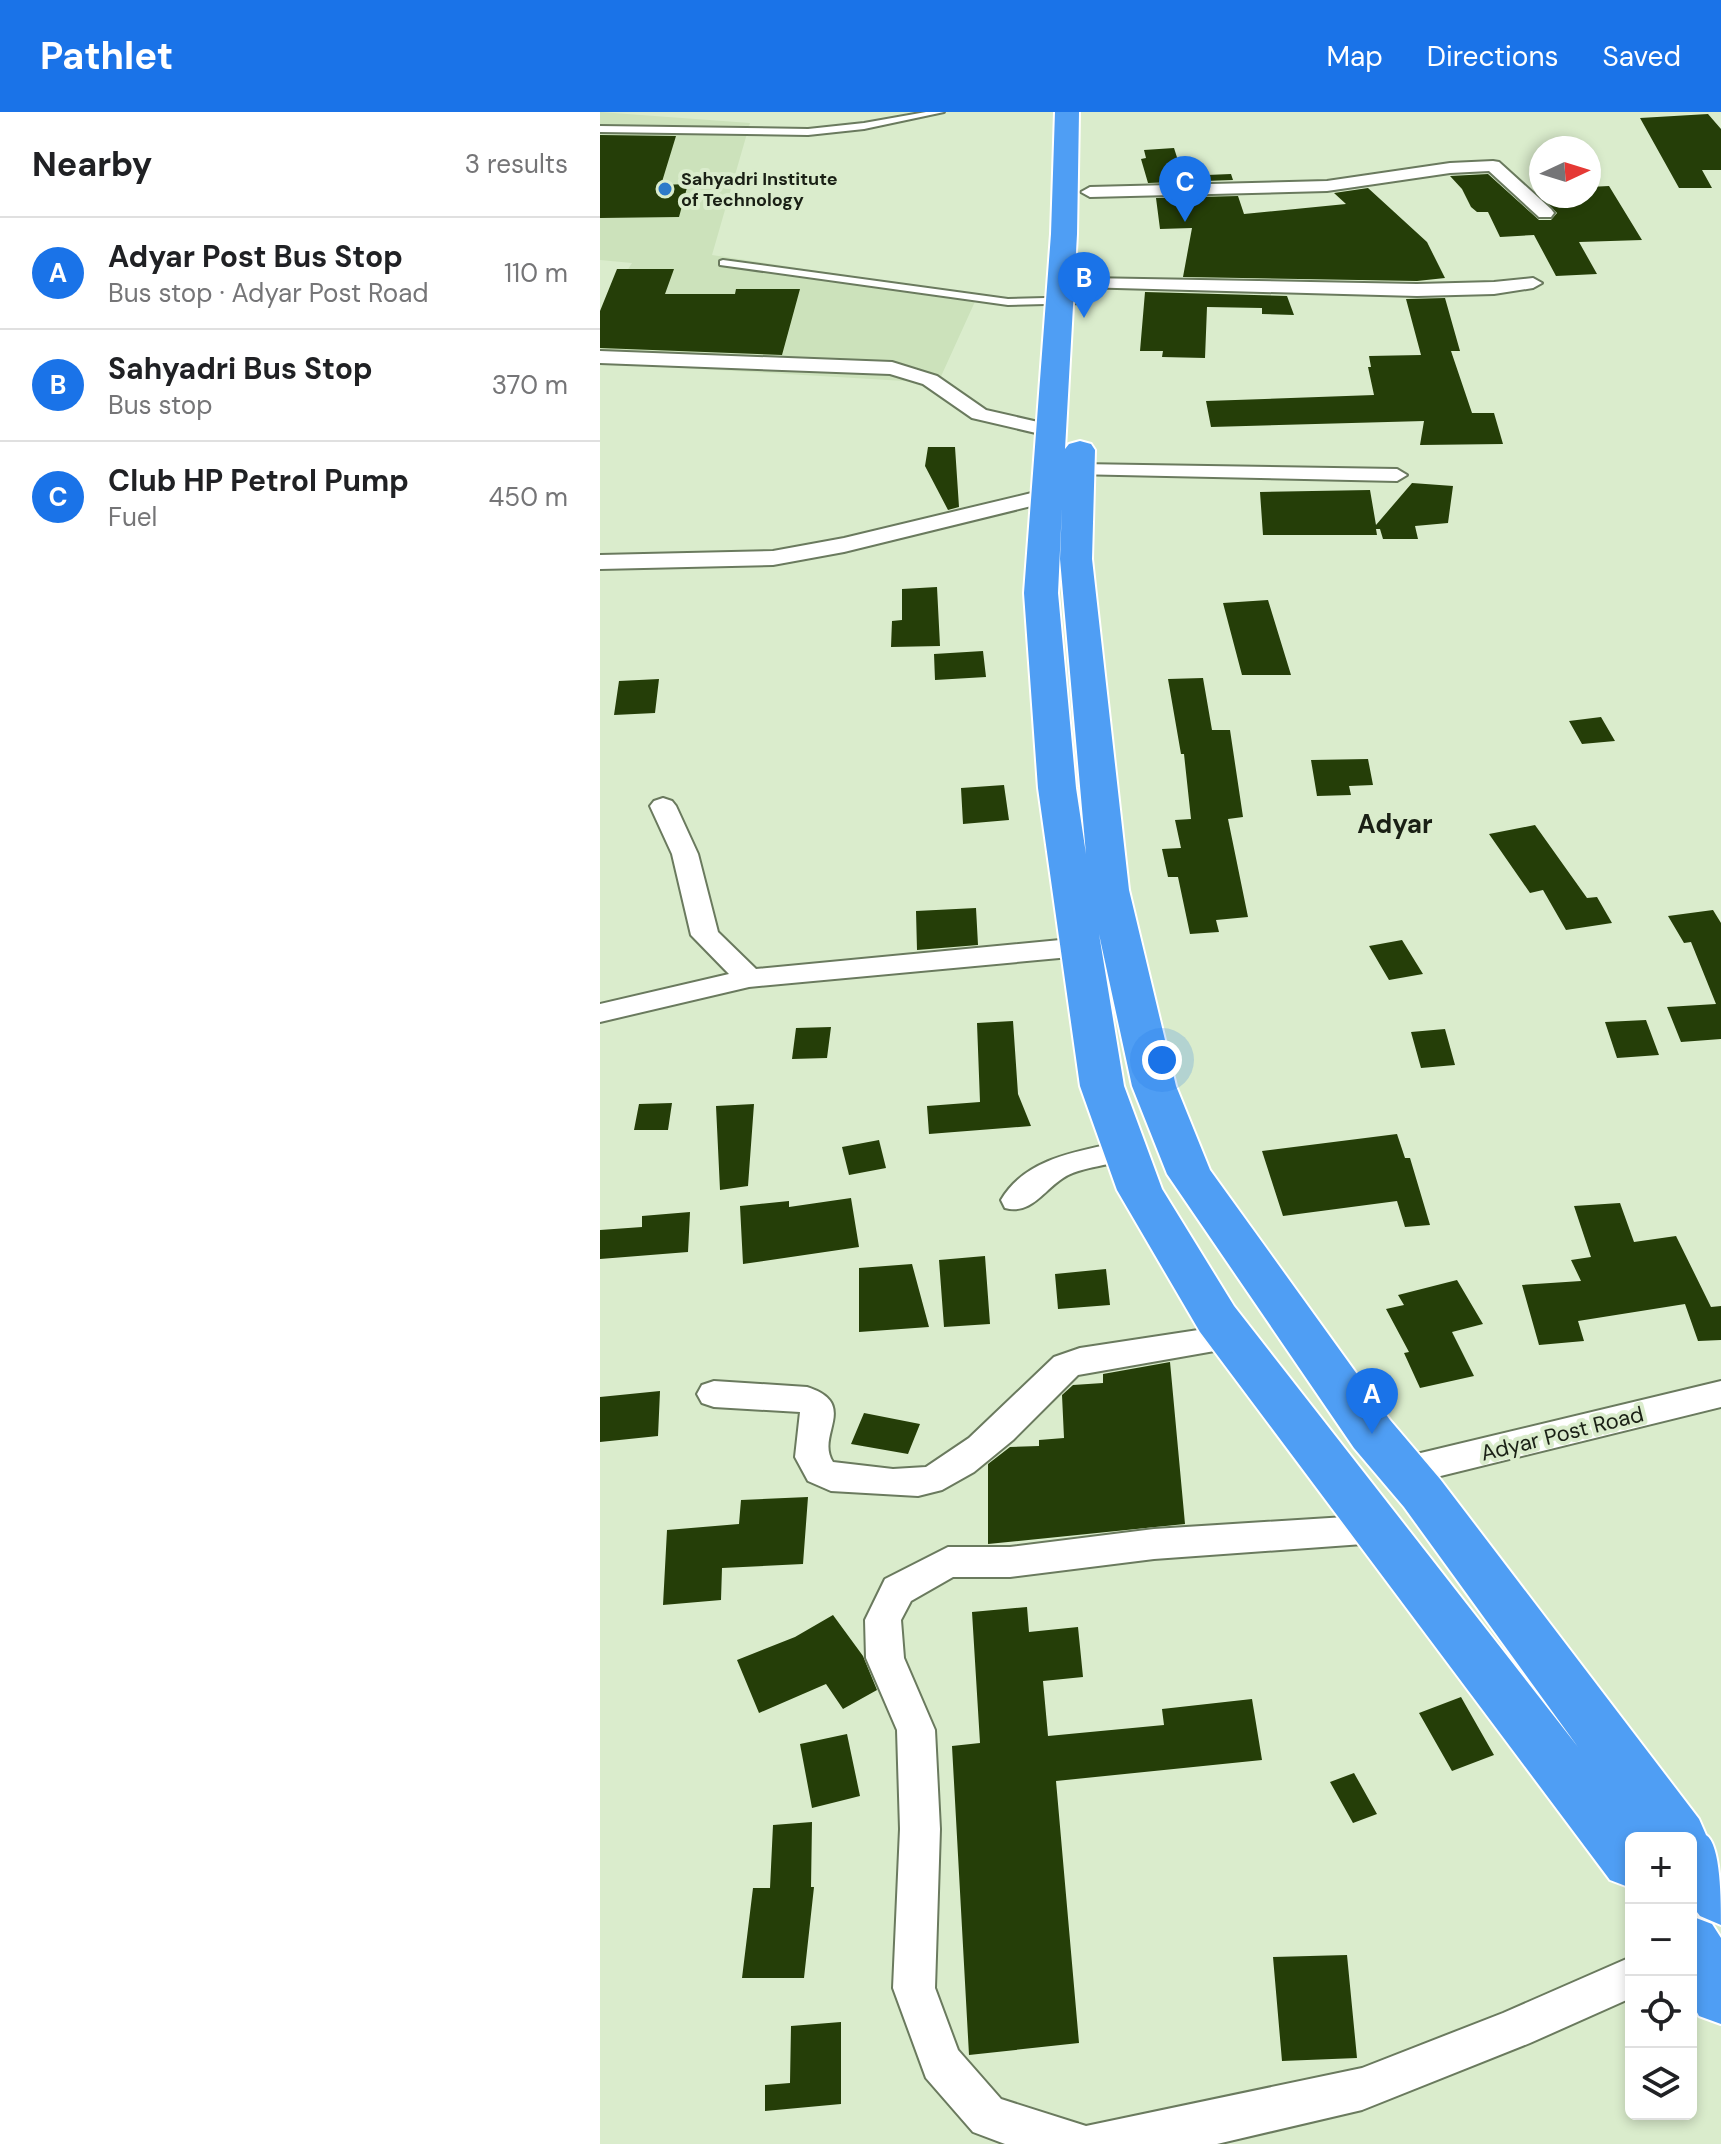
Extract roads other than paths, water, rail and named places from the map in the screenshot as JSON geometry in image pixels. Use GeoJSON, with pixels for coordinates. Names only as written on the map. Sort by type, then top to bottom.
{"type":"FeatureCollection","features":[{"type":"Feature","properties":{"kind":"highway"},"geometry":{"type":"LineString","coordinates":[[1067,112],[1077,295],[1064,482],[1041,593],[1057,788],[1102,1086],[1140,1190],[1217,1319],[1625,1853]]}},
{"type":"Feature","properties":{"kind":"highway"},"geometry":{"type":"LineString","coordinates":[[1094,112],[1090,192],[1077,295],[1053,431],[1076,559],[1109,890],[1154,1086],[1189,1174],[1293,1325],[1674,1832]]}},
{"type":"Feature","properties":{"kind":"highway"},"geometry":{"type":"LineString","coordinates":[[1697,1864],[1721,1897]]}},
{"type":"Feature","properties":{"kind":"street"},"geometry":{"type":"LineString","coordinates":[[1090,192],[1327,186],[1450,168],[1493,166],[1545,213]]}},
{"type":"Feature","properties":{"kind":"street"},"geometry":{"type":"LineString","coordinates":[[1077,295],[1494,288],[1533,283]]}},
{"type":"Feature","properties":{"kind":"street"},"geometry":{"type":"LineString","coordinates":[[600,357],[892,368],[930,380],[979,414],[1053,431]]}},
{"type":"Feature","properties":{"kind":"street"},"geometry":{"type":"LineString","coordinates":[[600,562],[773,558],[844,545],[1064,482],[1397,475]]}},
{"type":"Feature","properties":{"kind":"street"},"geometry":{"type":"LineString","coordinates":[[663,806],[685,854],[705,935],[749,978]]}},
{"type":"Feature","properties":{"kind":"street"},"geometry":{"type":"LineString","coordinates":[[600,1013],[749,978],[1081,947]]}},
{"type":"Feature","properties":{"kind":"street"},"geometry":{"type":"LineString","coordinates":[[1016,1200],[1055,1168],[1125,1151]]}},
{"type":"Feature","properties":{"kind":"street"},"geometry":{"type":"LineString","coordinates":[[714,1394],[807,1400],[815,1404],[817,1410],[812,1455],[818,1471],[831,1477],[919,1482],[945,1475],[974,1454],[1066,1366],[1080,1361],[1231,1337]]}},
{"type":"Feature","properties":{"kind":"street","name":"Adyar Post Road"},"geometry":{"type":"LineString","coordinates":[[1404,1471],[1721,1394]]}},
{"type":"Feature","properties":{"kind":"street"},"geometry":{"type":"LineString","coordinates":[[1076,2144],[988,2117],[941,2063],[914,1988],[920,1829],[916,1730],[885,1658],[883,1620],[898,1590],[948,1562],[1010,1562],[1154,1544],[1377,1529]]}},
{"type":"Feature","properties":{"kind":"street"},"geometry":{"type":"LineString","coordinates":[[1096,2144],[1196,2127],[1362,2089],[1515,2029],[1625,1980]]}},
{"type":"Feature","properties":{"kind":"lane"},"geometry":{"type":"LineString","coordinates":[[600,129],[808,132],[864,126],[940,112]]}},
{"type":"Feature","properties":{"kind":"lane"},"geometry":{"type":"LineString","coordinates":[[723,263],[1008,302],[1077,295]]}},
{"type":"Feature","properties":{"kind":"place","name":"Sahyadri Institute of Technology"},"geometry":{"type":"Point","coordinates":[665,189]}},
{"type":"Feature","properties":{"kind":"place","name":"Club HP Petrol Pump"},"geometry":{"type":"Point","coordinates":[1185,222]}},
{"type":"Feature","properties":{"kind":"place","name":"Sahyadri Bus Stop"},"geometry":{"type":"Point","coordinates":[1084,318]}},
{"type":"Feature","properties":{"kind":"place","name":"Adyar Post Bus Stop"},"geometry":{"type":"Point","coordinates":[1372,1434]}},
{"type":"Feature","properties":{"kind":"district","name":"Adyar"},"geometry":{"type":"Point","coordinates":[1395,824]}}]}
